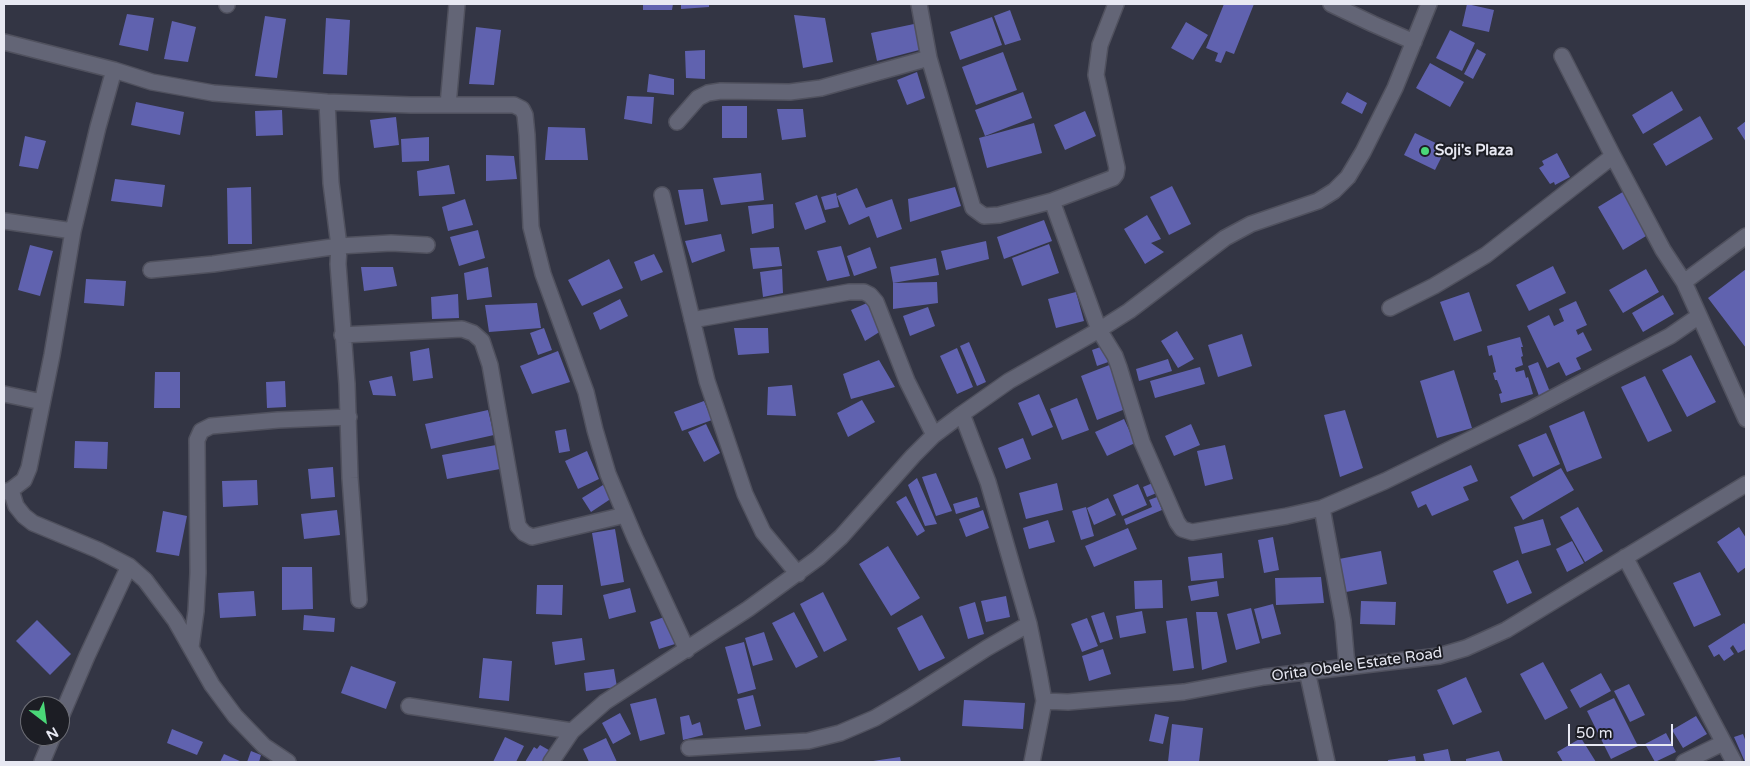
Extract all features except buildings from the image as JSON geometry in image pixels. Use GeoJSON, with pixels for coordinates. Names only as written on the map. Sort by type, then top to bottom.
{"type":"FeatureCollection","features":[{"type":"Feature","properties":{"kind":"street"},"geometry":{"type":"LineString","coordinates":[[448,105],[457,4]]}},
{"type":"Feature","properties":{"kind":"street"},"geometry":{"type":"LineString","coordinates":[[919,4],[929,58],[972,208],[984,216],[999,215],[1052,201],[1113,178],[1116,174],[1117,168],[1096,75],[1096,62],[1100,45],[1116,4]]}},
{"type":"Feature","properties":{"kind":"street"},"geometry":{"type":"LineString","coordinates":[[1331,4],[1414,42]]}},
{"type":"Feature","properties":{"kind":"street"},"geometry":{"type":"LineString","coordinates":[[551,762],[572,731],[605,702],[687,650],[798,574],[841,537],[934,435],[962,414],[1010,381],[1129,311],[1225,238],[1251,224],[1318,201],[1334,191],[1348,177],[1363,152],[1395,88],[1429,4]]}},
{"type":"Feature","properties":{"kind":"street"},"geometry":{"type":"LineString","coordinates":[[4,42],[114,70],[152,82],[213,93],[327,102],[514,105],[522,109],[525,115],[530,227],[543,274],[586,392],[608,474],[687,650]]}},
{"type":"Feature","properties":{"kind":"street"},"geometry":{"type":"LineString","coordinates":[[1562,56],[1613,156],[1664,250],[1684,282],[1746,419]]}},
{"type":"Feature","properties":{"kind":"street"},"geometry":{"type":"LineString","coordinates":[[677,122],[698,98],[708,93],[721,91],[790,92],[821,88],[929,58]]}},
{"type":"Feature","properties":{"kind":"street"},"geometry":{"type":"LineString","coordinates":[[114,70],[73,231],[30,468],[24,480],[8,491],[16,506],[33,523],[98,550],[129,566],[145,580],[175,620],[212,685],[236,716],[264,746],[288,762]]}},
{"type":"Feature","properties":{"kind":"street"},"geometry":{"type":"LineString","coordinates":[[327,102],[331,183],[339,246],[338,264],[342,335],[349,417],[350,478],[359,600]]}},
{"type":"Feature","properties":{"kind":"street"},"geometry":{"type":"LineString","coordinates":[[1390,308],[1434,286],[1486,256],[1613,156]]}},
{"type":"Feature","properties":{"kind":"street"},"geometry":{"type":"LineString","coordinates":[[662,195],[707,381],[745,494],[763,532],[798,574]]}},
{"type":"Feature","properties":{"kind":"street"},"geometry":{"type":"LineString","coordinates":[[1052,201],[1099,330],[1117,361],[1142,442],[1177,522],[1182,529],[1192,532],[1287,516],[1322,508],[1385,481],[1526,412],[1670,336],[1699,316]]}},
{"type":"Feature","properties":{"kind":"street"},"geometry":{"type":"LineString","coordinates":[[4,221],[73,231]]}},
{"type":"Feature","properties":{"kind":"street"},"geometry":{"type":"LineString","coordinates":[[1684,282],[1746,236]]}},
{"type":"Feature","properties":{"kind":"street"},"geometry":{"type":"LineString","coordinates":[[151,270],[213,264],[339,246],[391,243],[428,245]]}},
{"type":"Feature","properties":{"kind":"street"},"geometry":{"type":"LineString","coordinates":[[692,320],[849,292],[864,292],[870,295],[876,302],[908,381],[934,435]]}},
{"type":"Feature","properties":{"kind":"street"},"geometry":{"type":"LineString","coordinates":[[342,335],[462,329],[473,332],[482,341],[490,365],[518,526],[524,533],[532,537],[625,515]]}},
{"type":"Feature","properties":{"kind":"street"},"geometry":{"type":"LineString","coordinates":[[4,394],[42,402]]}},
{"type":"Feature","properties":{"kind":"street"},"geometry":{"type":"LineString","coordinates":[[962,414],[988,482],[1029,624],[1044,701],[1032,762]]}},
{"type":"Feature","properties":{"kind":"street"},"geometry":{"type":"LineString","coordinates":[[191,647],[196,611],[198,573],[197,440],[201,431],[211,426],[220,425],[349,417]]}},
{"type":"Feature","properties":{"kind":"street","name":"Orita Obele Estate Road"},"geometry":{"type":"LineString","coordinates":[[1044,701],[1068,702],[1184,692],[1264,677],[1439,656],[1466,648],[1506,630],[1746,484]]}},
{"type":"Feature","properties":{"kind":"street"},"geometry":{"type":"LineString","coordinates":[[1322,508],[1343,621],[1348,666]]}},
{"type":"Feature","properties":{"kind":"street"},"geometry":{"type":"LineString","coordinates":[[1624,557],[1734,762]]}},
{"type":"Feature","properties":{"kind":"street"},"geometry":{"type":"LineString","coordinates":[[70,696],[129,566]]}},
{"type":"Feature","properties":{"kind":"street"},"geometry":{"type":"LineString","coordinates":[[690,748],[808,741],[840,733],[875,718],[1029,624]]}},
{"type":"Feature","properties":{"kind":"street"},"geometry":{"type":"LineString","coordinates":[[1307,671],[1327,762]]}},
{"type":"Feature","properties":{"kind":"street"},"geometry":{"type":"LineString","coordinates":[[409,706],[572,731]]}},
{"type":"Feature","properties":{"kind":"street"},"geometry":{"type":"LineString","coordinates":[[1684,762],[1723,743]]}},
{"type":"Feature","properties":{"kind":"street"},"geometry":{"type":"LineString","coordinates":[[42,762],[49,746]]}},
{"type":"Feature","properties":{"kind":"place","name":"Soji's Plaza"},"geometry":{"type":"Point","coordinates":[1425,151]}}]}
